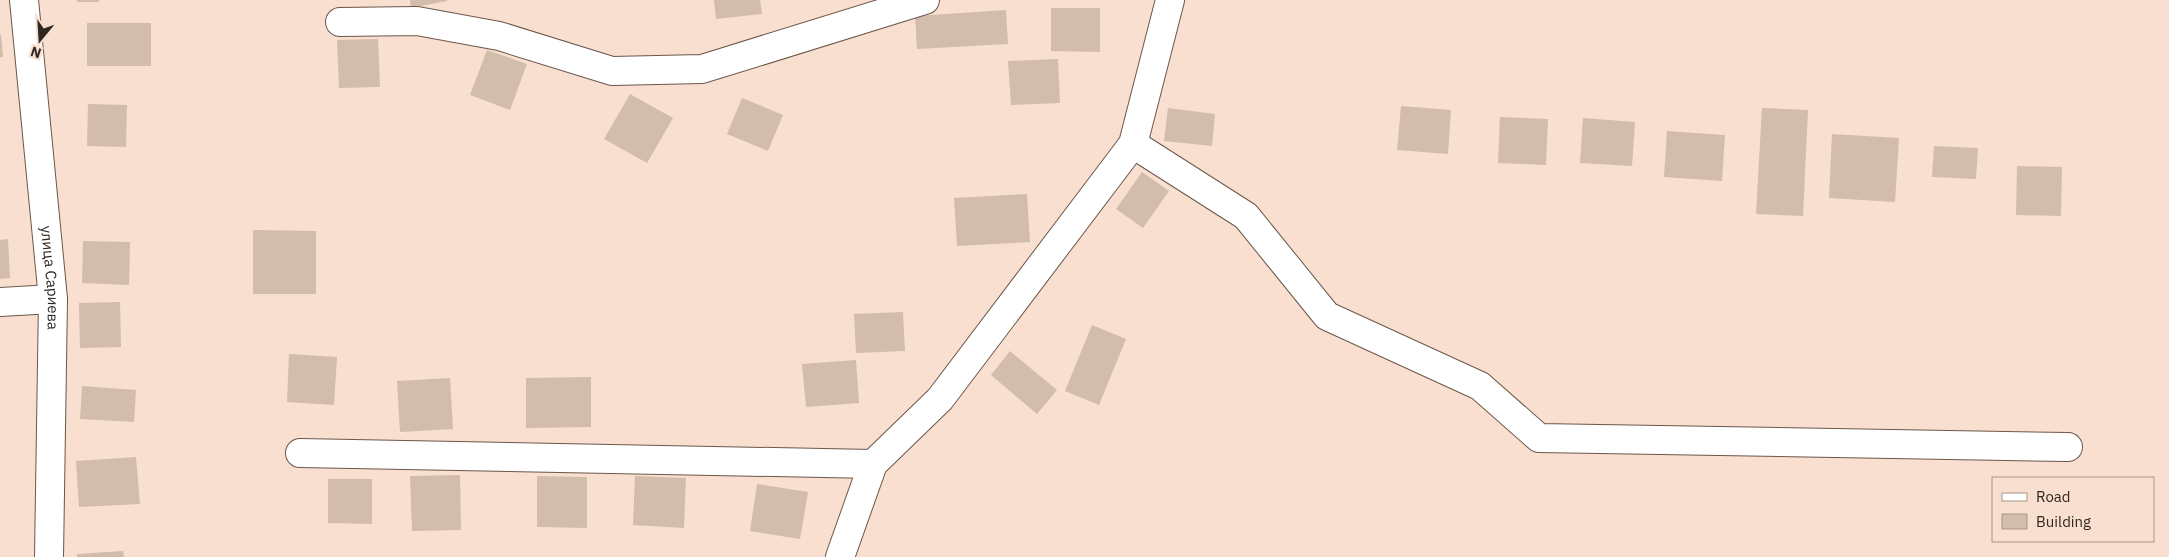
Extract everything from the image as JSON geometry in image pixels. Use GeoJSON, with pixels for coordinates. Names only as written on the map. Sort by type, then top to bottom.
{"type":"FeatureCollection","features":[{"type":"Feature","properties":{"kind":"street","name":"улица Сариева"},"geometry":{"type":"LineString","coordinates":[[24,0],[52,299],[49,557]]}},
{"type":"Feature","properties":{"kind":"street"},"geometry":{"type":"LineString","coordinates":[[340,22],[417,21],[499,36],[612,71],[702,69],[926,0]]}},
{"type":"Feature","properties":{"kind":"street"},"geometry":{"type":"LineString","coordinates":[[840,557],[873,464],[940,399],[1133,144],[1170,0]]}},
{"type":"Feature","properties":{"kind":"street"},"geometry":{"type":"LineString","coordinates":[[1133,144],[1246,216],[1327,316],[1480,386],[1539,438],[2068,447]]}},
{"type":"Feature","properties":{"kind":"street"},"geometry":{"type":"LineString","coordinates":[[0,302],[52,299]]}},
{"type":"Feature","properties":{"kind":"street"},"geometry":{"type":"LineString","coordinates":[[300,452],[873,464]]}},
{"type":"Feature","properties":{"kind":"building"},"geometry":{"type":"Polygon","coordinates":[[[77,0],[99,0],[99,2],[77,2],[77,0]]]}},
{"type":"Feature","properties":{"kind":"building"},"geometry":{"type":"Polygon","coordinates":[[[410,0],[447,0],[447,1],[411,8],[410,0]]]}},
{"type":"Feature","properties":{"kind":"building"},"geometry":{"type":"Polygon","coordinates":[[[714,0],[760,0],[762,14],[716,19],[714,0]]]}},
{"type":"Feature","properties":{"kind":"building"},"geometry":{"type":"Polygon","coordinates":[[[1051,8],[1100,8],[1100,52],[1051,51],[1051,8]]]}},
{"type":"Feature","properties":{"kind":"building"},"geometry":{"type":"Polygon","coordinates":[[[1006,10],[1008,44],[917,49],[915,16],[1006,10]]]}},
{"type":"Feature","properties":{"kind":"building"},"geometry":{"type":"Polygon","coordinates":[[[87,23],[151,23],[151,66],[87,66],[87,23]]]}},
{"type":"Feature","properties":{"kind":"building"},"geometry":{"type":"Polygon","coordinates":[[[1,35],[3,57],[0,57],[1,35]]]}},
{"type":"Feature","properties":{"kind":"building"},"geometry":{"type":"Polygon","coordinates":[[[378,39],[380,87],[339,88],[337,40],[378,39]]]}},
{"type":"Feature","properties":{"kind":"building"},"geometry":{"type":"Polygon","coordinates":[[[487,50],[527,64],[510,110],[470,95],[487,50]]]}},
{"type":"Feature","properties":{"kind":"building"},"geometry":{"type":"Polygon","coordinates":[[[1058,59],[1060,103],[1011,105],[1008,61],[1058,59]]]}},
{"type":"Feature","properties":{"kind":"building"},"geometry":{"type":"Polygon","coordinates":[[[630,94],[673,118],[647,163],[604,139],[630,94]]]}},
{"type":"Feature","properties":{"kind":"building"},"geometry":{"type":"Polygon","coordinates":[[[742,98],[783,115],[768,151],[727,134],[742,98]]]}},
{"type":"Feature","properties":{"kind":"building"},"geometry":{"type":"Polygon","coordinates":[[[88,104],[127,105],[126,147],[87,146],[88,104]]]}},
{"type":"Feature","properties":{"kind":"building"},"geometry":{"type":"Polygon","coordinates":[[[1401,106],[1451,110],[1448,154],[1397,150],[1401,106]]]}},
{"type":"Feature","properties":{"kind":"building"},"geometry":{"type":"Polygon","coordinates":[[[1168,108],[1215,114],[1212,146],[1164,141],[1168,108]]]}},
{"type":"Feature","properties":{"kind":"building"},"geometry":{"type":"Polygon","coordinates":[[[1762,108],[1808,110],[1803,216],[1756,214],[1762,108]]]}},
{"type":"Feature","properties":{"kind":"building"},"geometry":{"type":"Polygon","coordinates":[[[1500,117],[1548,119],[1546,165],[1498,163],[1500,117]]]}},
{"type":"Feature","properties":{"kind":"building"},"geometry":{"type":"Polygon","coordinates":[[[1583,118],[1635,122],[1632,166],[1580,163],[1583,118]]]}},
{"type":"Feature","properties":{"kind":"building"},"geometry":{"type":"Polygon","coordinates":[[[1667,131],[1725,135],[1722,181],[1664,177],[1667,131]]]}},
{"type":"Feature","properties":{"kind":"building"},"geometry":{"type":"Polygon","coordinates":[[[1832,134],[1899,138],[1895,202],[1829,198],[1832,134]]]}},
{"type":"Feature","properties":{"kind":"building"},"geometry":{"type":"Polygon","coordinates":[[[1934,146],[1978,148],[1976,179],[1932,177],[1934,146]]]}},
{"type":"Feature","properties":{"kind":"building"},"geometry":{"type":"Polygon","coordinates":[[[2017,166],[2062,167],[2061,216],[2016,215],[2017,166]]]}},
{"type":"Feature","properties":{"kind":"building"},"geometry":{"type":"Polygon","coordinates":[[[1142,172],[1169,191],[1143,228],[1116,209],[1142,172]]]}},
{"type":"Feature","properties":{"kind":"building"},"geometry":{"type":"Polygon","coordinates":[[[1027,194],[1030,242],[957,246],[954,198],[1027,194]]]}},
{"type":"Feature","properties":{"kind":"building"},"geometry":{"type":"Polygon","coordinates":[[[253,230],[316,231],[316,294],[253,294],[253,230]]]}},
{"type":"Feature","properties":{"kind":"building"},"geometry":{"type":"Polygon","coordinates":[[[8,239],[10,278],[0,279],[0,240],[8,239]]]}},
{"type":"Feature","properties":{"kind":"building"},"geometry":{"type":"Polygon","coordinates":[[[83,241],[130,242],[129,285],[82,283],[83,241]]]}},
{"type":"Feature","properties":{"kind":"building"},"geometry":{"type":"Polygon","coordinates":[[[120,302],[121,347],[80,348],[79,303],[120,302]]]}},
{"type":"Feature","properties":{"kind":"building"},"geometry":{"type":"Polygon","coordinates":[[[903,312],[905,351],[856,353],[854,314],[903,312]]]}},
{"type":"Feature","properties":{"kind":"building"},"geometry":{"type":"Polygon","coordinates":[[[1092,325],[1126,339],[1099,405],[1065,391],[1092,325]]]}},
{"type":"Feature","properties":{"kind":"building"},"geometry":{"type":"Polygon","coordinates":[[[1010,351],[1057,390],[1037,414],[991,375],[1010,351]]]}},
{"type":"Feature","properties":{"kind":"building"},"geometry":{"type":"Polygon","coordinates":[[[289,354],[337,357],[334,405],[287,402],[289,354]]]}},
{"type":"Feature","properties":{"kind":"building"},"geometry":{"type":"Polygon","coordinates":[[[856,360],[859,403],[806,407],[802,364],[856,360]]]}},
{"type":"Feature","properties":{"kind":"building"},"geometry":{"type":"Polygon","coordinates":[[[591,377],[591,427],[526,428],[526,378],[591,377]]]}},
{"type":"Feature","properties":{"kind":"building"},"geometry":{"type":"Polygon","coordinates":[[[450,378],[453,429],[400,432],[397,381],[450,378]]]}},
{"type":"Feature","properties":{"kind":"building"},"geometry":{"type":"Polygon","coordinates":[[[82,386],[136,390],[134,422],[80,419],[82,386]]]}},
{"type":"Feature","properties":{"kind":"building"},"geometry":{"type":"Polygon","coordinates":[[[136,457],[140,504],[79,507],[76,461],[136,457]]]}},
{"type":"Feature","properties":{"kind":"building"},"geometry":{"type":"Polygon","coordinates":[[[460,475],[461,530],[412,531],[410,476],[460,475]]]}},
{"type":"Feature","properties":{"kind":"building"},"geometry":{"type":"Polygon","coordinates":[[[537,476],[587,477],[587,528],[537,527],[537,476]]]}},
{"type":"Feature","properties":{"kind":"building"},"geometry":{"type":"Polygon","coordinates":[[[635,476],[686,478],[684,528],[633,525],[635,476]]]}},
{"type":"Feature","properties":{"kind":"building"},"geometry":{"type":"Polygon","coordinates":[[[328,479],[372,479],[372,524],[328,523],[328,479]]]}},
{"type":"Feature","properties":{"kind":"building"},"geometry":{"type":"Polygon","coordinates":[[[757,484],[808,492],[800,539],[750,531],[757,484]]]}},
{"type":"Feature","properties":{"kind":"building"},"geometry":{"type":"Polygon","coordinates":[[[123,551],[124,557],[77,557],[77,554],[123,551]]]}}]}
